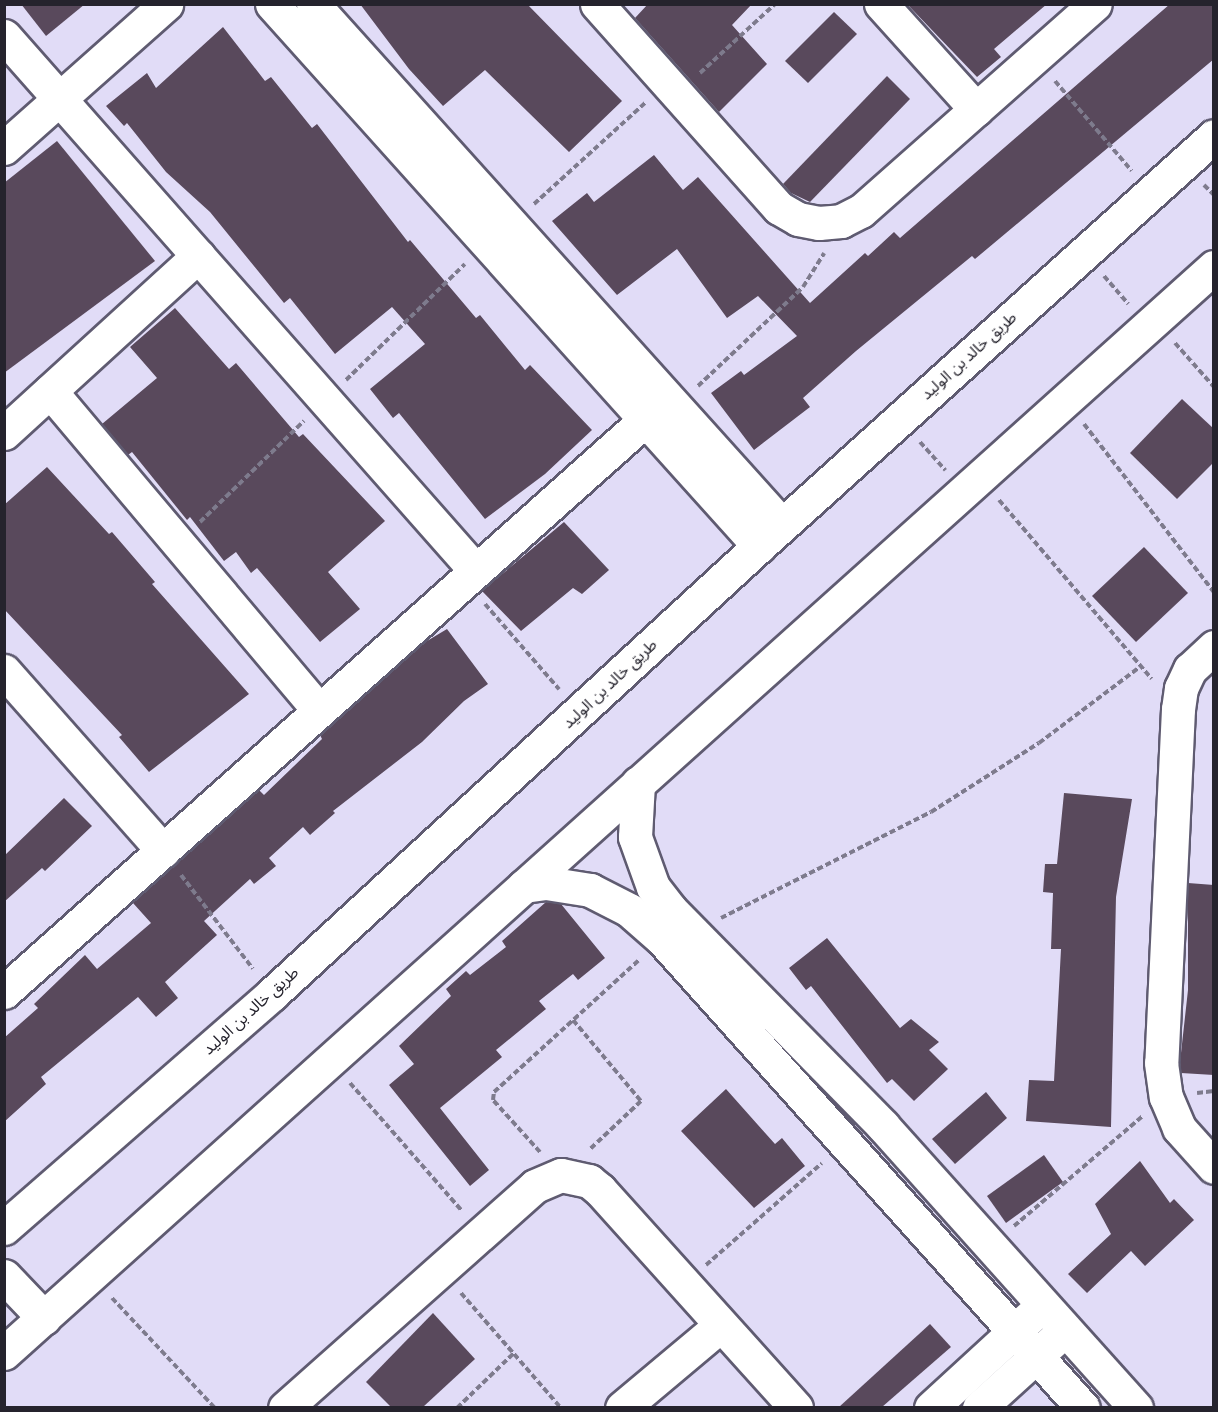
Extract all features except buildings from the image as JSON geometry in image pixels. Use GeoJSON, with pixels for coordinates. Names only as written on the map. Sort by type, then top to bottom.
{"type":"FeatureCollection","features":[{"type":"Feature","properties":{"kind":"street"},"geometry":{"type":"LineString","coordinates":[[4,148],[166,4]]}},
{"type":"Feature","properties":{"kind":"street"},"geometry":{"type":"LineString","coordinates":[[272,4],[645,420],[770,535]]}},
{"type":"Feature","properties":{"kind":"street"},"geometry":{"type":"LineString","coordinates":[[313,4],[675,407],[770,535]]}},
{"type":"Feature","properties":{"kind":"street"},"geometry":{"type":"LineString","coordinates":[[597,4],[779,208],[798,219],[819,223],[841,220],[861,211],[1095,4]]}},
{"type":"Feature","properties":{"kind":"street"},"geometry":{"type":"LineString","coordinates":[[881,4],[976,109]]}},
{"type":"Feature","properties":{"kind":"street"},"geometry":{"type":"LineString","coordinates":[[4,36],[198,256],[470,576]]}},
{"type":"Feature","properties":{"kind":"street","name":"طريق خالد بن الوليد"},"geometry":{"type":"LineString","coordinates":[[4,1228],[272,994],[770,535],[1214,136]]}},
{"type":"Feature","properties":{"kind":"street"},"geometry":{"type":"LineString","coordinates":[[4,433],[198,256]]}},
{"type":"Feature","properties":{"kind":"street"},"geometry":{"type":"LineString","coordinates":[[4,1353],[1214,267]]}},
{"type":"Feature","properties":{"kind":"street"},"geometry":{"type":"LineString","coordinates":[[50,391],[319,711]]}},
{"type":"Feature","properties":{"kind":"street"},"geometry":{"type":"LineString","coordinates":[[6,987],[163,851],[645,420]]}},
{"type":"Feature","properties":{"kind":"street"},"geometry":{"type":"LineString","coordinates":[[1214,647],[1190,669],[1181,688],[1178,709],[1161,1063],[1166,1096],[1179,1128],[1214,1167]]}},
{"type":"Feature","properties":{"kind":"street"},"geometry":{"type":"LineString","coordinates":[[4,671],[163,851]]}},
{"type":"Feature","properties":{"kind":"street"},"geometry":{"type":"LineString","coordinates":[[638,783],[634,828],[642,863],[677,935],[845,1143],[1083,1407]]}},
{"type":"Feature","properties":{"kind":"street"},"geometry":{"type":"LineString","coordinates":[[524,886],[546,883],[590,890],[677,935],[883,1126],[1136,1407]]}},
{"type":"Feature","properties":{"kind":"street"},"geometry":{"type":"LineString","coordinates":[[285,1407],[535,1186],[561,1174],[589,1181],[600,1190],[796,1407]]}},
{"type":"Feature","properties":{"kind":"street"},"geometry":{"type":"LineString","coordinates":[[4,1276],[44,1318]]}},
{"type":"Feature","properties":{"kind":"street"},"geometry":{"type":"LineString","coordinates":[[931,1407],[1044,1305]]}},
{"type":"Feature","properties":{"kind":"street"},"geometry":{"type":"LineString","coordinates":[[622,1407],[721,1325]]}},
{"type":"Feature","properties":{"kind":"street"},"geometry":{"type":"LineString","coordinates":[[979,1407],[1066,1330]]}},
{"type":"Feature","properties":{"kind":"path"},"geometry":{"type":"LineString","coordinates":[[511,225],[775,4]]}},
{"type":"Feature","properties":{"kind":"path"},"geometry":{"type":"LineString","coordinates":[[1035,57],[1150,192]]}},
{"type":"Feature","properties":{"kind":"path"},"geometry":{"type":"LineString","coordinates":[[675,407],[804,286],[841,220]]}},
{"type":"Feature","properties":{"kind":"path"},"geometry":{"type":"LineString","coordinates":[[1083,253],[1214,387]]}},
{"type":"Feature","properties":{"kind":"path"},"geometry":{"type":"LineString","coordinates":[[1065,400],[1214,592]]}},
{"type":"Feature","properties":{"kind":"path"},"geometry":{"type":"LineString","coordinates":[[899,419],[972,484],[1178,709]]}},
{"type":"Feature","properties":{"kind":"path"},"geometry":{"type":"LineString","coordinates":[[470,576],[580,712]]}},
{"type":"Feature","properties":{"kind":"path"},"geometry":{"type":"LineString","coordinates":[[573,1020],[642,1101],[561,1174],[493,1097],[573,1020],[677,935],[931,812],[1039,743],[1141,666]]}},
{"type":"Feature","properties":{"kind":"path"},"geometry":{"type":"LineString","coordinates":[[163,851],[272,994]]}},
{"type":"Feature","properties":{"kind":"path"},"geometry":{"type":"LineString","coordinates":[[330,1060],[482,1233]]}},
{"type":"Feature","properties":{"kind":"path"},"geometry":{"type":"LineString","coordinates":[[991,1246],[1166,1096],[1214,1091]]}},
{"type":"Feature","properties":{"kind":"path"},"geometry":{"type":"LineString","coordinates":[[684,1284],[845,1143]]}},
{"type":"Feature","properties":{"kind":"path"},"geometry":{"type":"LineString","coordinates":[[441,1269],[561,1407]]}},
{"type":"Feature","properties":{"kind":"path"},"geometry":{"type":"LineString","coordinates":[[91,1275],[215,1407]]}},
{"type":"Feature","properties":{"kind":"path"},"geometry":{"type":"LineString","coordinates":[[457,1407],[514,1353]]}}]}
